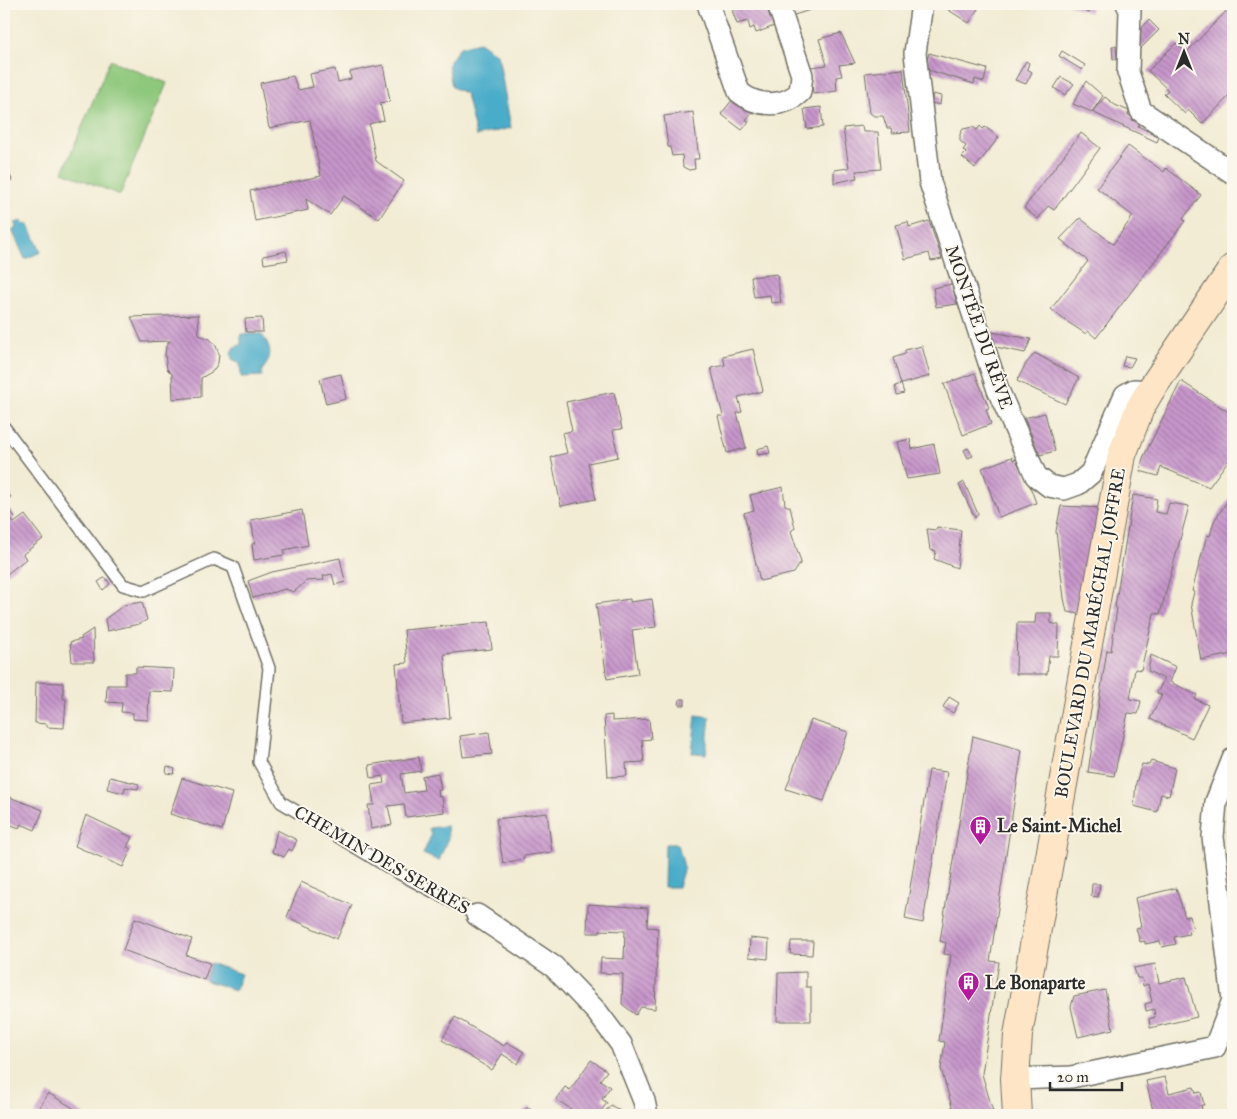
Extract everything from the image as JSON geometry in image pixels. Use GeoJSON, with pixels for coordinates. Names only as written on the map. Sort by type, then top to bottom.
{"type":"FeatureCollection","features":[{"type":"Feature","properties":{"kind":"main road","name":"BOULEVARD DU MARÉCHAL JOFFRE"},"geometry":{"type":"LineString","coordinates":[[1017,1115],[1014,1079],[1018,1035],[1122,455],[1140,408],[1150,391],[1233,268]]}},
{"type":"Feature","properties":{"kind":"street"},"geometry":{"type":"LineString","coordinates":[[708,4],[739,92],[749,101],[768,104],[790,101],[800,92],[802,75],[778,4]]}},
{"type":"Feature","properties":{"kind":"street","name":"MONTÉE DU RÊVE"},"geometry":{"type":"LineString","coordinates":[[922,4],[915,53],[930,182],[998,390],[1036,476],[1049,486],[1064,489],[1078,484],[1091,473],[1125,396],[1134,390],[1150,391]]}},
{"type":"Feature","properties":{"kind":"street"},"geometry":{"type":"LineString","coordinates":[[1132,6],[1128,72],[1141,111],[1233,173]]}},
{"type":"Feature","properties":{"kind":"street"},"geometry":{"type":"LineString","coordinates":[[1014,1079],[1071,1077],[1215,1047],[1233,1000],[1213,837],[1216,802],[1233,759]]}},
{"type":"Feature","properties":{"kind":"street","name":"CHEMIN DES SERRES"},"geometry":{"type":"LineString","coordinates":[[477,915],[554,967],[598,1012],[621,1044],[644,1101],[647,1115]]}},
{"type":"Feature","properties":{"kind":"lane","name":"CHEMIN DES SERRES"},"geometry":{"type":"LineString","coordinates":[[4,427],[123,585],[144,591],[214,559],[233,567],[269,668],[259,762],[281,802],[393,870],[477,915]]}},
{"type":"Feature","properties":{"kind":"green space"},"geometry":{"type":"Polygon","coordinates":[[[110,60],[167,83],[120,195],[63,172],[110,60]]]}},
{"type":"Feature","properties":{"kind":"water"},"geometry":{"type":"Polygon","coordinates":[[[479,42],[498,55],[511,128],[476,136],[466,94],[452,87],[448,64],[460,47],[479,42]]]}},
{"type":"Feature","properties":{"kind":"water"},"geometry":{"type":"Polygon","coordinates":[[[21,221],[24,225],[28,223],[41,252],[25,259],[12,230],[16,228],[15,223],[21,221]]]}},
{"type":"Feature","properties":{"kind":"water"},"geometry":{"type":"Polygon","coordinates":[[[241,334],[261,334],[265,338],[270,352],[266,366],[262,370],[262,376],[241,377],[240,363],[232,359],[231,353],[234,347],[241,345],[241,334]]]}},
{"type":"Feature","properties":{"kind":"water"},"geometry":{"type":"Polygon","coordinates":[[[696,715],[710,717],[706,754],[692,753],[696,715]]]}},
{"type":"Feature","properties":{"kind":"water"},"geometry":{"type":"Polygon","coordinates":[[[447,826],[448,838],[439,861],[423,854],[431,836],[429,828],[447,826]]]}},
{"type":"Feature","properties":{"kind":"water"},"geometry":{"type":"Polygon","coordinates":[[[665,844],[678,844],[684,867],[678,887],[664,887],[665,844]]]}},
{"type":"Feature","properties":{"kind":"water"},"geometry":{"type":"Polygon","coordinates":[[[210,963],[241,974],[235,990],[204,980],[210,963]]]}},
{"type":"Feature","properties":{"kind":"building"},"geometry":{"type":"Polygon","coordinates":[[[377,4],[408,4],[408,8],[377,10],[377,4]]]}},
{"type":"Feature","properties":{"kind":"building"},"geometry":{"type":"Polygon","coordinates":[[[735,4],[765,4],[774,26],[756,33],[754,27],[750,29],[748,21],[737,24],[732,10],[736,9],[735,4]]]}},
{"type":"Feature","properties":{"kind":"building"},"geometry":{"type":"Polygon","coordinates":[[[790,4],[815,4],[817,8],[794,15],[790,4]]]}},
{"type":"Feature","properties":{"kind":"building"},"geometry":{"type":"Polygon","coordinates":[[[939,4],[981,4],[969,23],[939,4]]]}},
{"type":"Feature","properties":{"kind":"building"},"geometry":{"type":"Polygon","coordinates":[[[1068,4],[1093,4],[1089,13],[1068,4]]]}},
{"type":"Feature","properties":{"kind":"building"},"geometry":{"type":"Polygon","coordinates":[[[1233,4],[1233,92],[1202,124],[1188,110],[1185,114],[1164,94],[1168,90],[1148,71],[1176,43],[1186,53],[1233,4]]]}},
{"type":"Feature","properties":{"kind":"building"},"geometry":{"type":"Polygon","coordinates":[[[1149,20],[1159,30],[1136,53],[1134,36],[1149,20]]]}},
{"type":"Feature","properties":{"kind":"building"},"geometry":{"type":"Polygon","coordinates":[[[841,33],[855,63],[839,65],[842,76],[836,77],[837,91],[813,94],[811,67],[827,65],[819,39],[841,33]]]}},
{"type":"Feature","properties":{"kind":"building"},"geometry":{"type":"Polygon","coordinates":[[[1112,46],[1116,46],[1117,59],[1113,59],[1112,46]]]}},
{"type":"Feature","properties":{"kind":"building"},"geometry":{"type":"Polygon","coordinates":[[[1062,51],[1085,65],[1082,70],[1059,56],[1062,51]]]}},
{"type":"Feature","properties":{"kind":"building"},"geometry":{"type":"Polygon","coordinates":[[[929,53],[987,69],[984,82],[975,79],[974,84],[925,69],[929,53]]]}},
{"type":"Feature","properties":{"kind":"building"},"geometry":{"type":"Polygon","coordinates":[[[1026,61],[1029,63],[1027,69],[1032,72],[1026,84],[1015,80],[1026,61]]]}},
{"type":"Feature","properties":{"kind":"building"},"geometry":{"type":"Polygon","coordinates":[[[383,65],[390,101],[380,103],[384,120],[369,124],[376,161],[404,181],[379,219],[344,196],[330,215],[306,199],[308,210],[255,221],[250,191],[321,176],[310,120],[269,128],[260,83],[293,76],[298,90],[313,87],[310,74],[335,69],[338,82],[351,79],[350,72],[383,65]]]}},
{"type":"Feature","properties":{"kind":"building"},"geometry":{"type":"Polygon","coordinates":[[[903,69],[910,132],[892,133],[891,128],[887,128],[883,116],[874,116],[870,113],[865,73],[903,69]]]}},
{"type":"Feature","properties":{"kind":"building"},"geometry":{"type":"Polygon","coordinates":[[[1061,77],[1074,84],[1065,95],[1054,88],[1061,77]]]}},
{"type":"Feature","properties":{"kind":"building"},"geometry":{"type":"Polygon","coordinates":[[[1086,81],[1103,96],[1092,112],[1073,104],[1086,81]]]}},
{"type":"Feature","properties":{"kind":"building"},"geometry":{"type":"Polygon","coordinates":[[[933,94],[941,96],[940,105],[931,103],[933,94]]]}},
{"type":"Feature","properties":{"kind":"building"},"geometry":{"type":"Polygon","coordinates":[[[1105,97],[1115,105],[1129,111],[1128,115],[1133,117],[1132,120],[1140,123],[1138,126],[1159,137],[1157,142],[1092,112],[1105,97]]]}},
{"type":"Feature","properties":{"kind":"building"},"geometry":{"type":"Polygon","coordinates":[[[733,99],[752,112],[746,120],[749,122],[742,130],[721,114],[733,99]]]}},
{"type":"Feature","properties":{"kind":"building"},"geometry":{"type":"Polygon","coordinates":[[[821,107],[823,127],[807,129],[804,109],[821,107]]]}},
{"type":"Feature","properties":{"kind":"building"},"geometry":{"type":"Polygon","coordinates":[[[693,112],[699,159],[694,159],[695,169],[689,170],[683,167],[682,155],[672,156],[670,147],[668,147],[664,116],[693,112]]]}},
{"type":"Feature","properties":{"kind":"building"},"geometry":{"type":"Polygon","coordinates":[[[862,126],[863,132],[878,132],[881,169],[856,171],[857,178],[834,183],[834,170],[849,168],[843,128],[862,126]]]}},
{"type":"Feature","properties":{"kind":"building"},"geometry":{"type":"Polygon","coordinates":[[[980,126],[983,129],[985,127],[999,137],[975,168],[962,157],[966,153],[963,150],[966,146],[960,141],[960,134],[963,129],[973,127],[977,130],[980,126]]]}},
{"type":"Feature","properties":{"kind":"building"},"geometry":{"type":"Polygon","coordinates":[[[1081,133],[1100,148],[1054,210],[1048,206],[1038,219],[1024,208],[1081,133]]]}},
{"type":"Feature","properties":{"kind":"building"},"geometry":{"type":"Polygon","coordinates":[[[1128,146],[1164,172],[1166,168],[1201,195],[1183,219],[1185,221],[1096,338],[1088,331],[1086,334],[1051,309],[1088,261],[1060,239],[1080,218],[1113,244],[1133,216],[1097,188],[1128,146]]]}},
{"type":"Feature","properties":{"kind":"building"},"geometry":{"type":"Polygon","coordinates":[[[4,161],[12,180],[4,183],[4,161]]]}},
{"type":"Feature","properties":{"kind":"building"},"geometry":{"type":"Polygon","coordinates":[[[929,221],[942,259],[931,261],[929,253],[905,259],[896,225],[908,222],[909,227],[929,221]]]}},
{"type":"Feature","properties":{"kind":"building"},"geometry":{"type":"Polygon","coordinates":[[[286,251],[288,260],[264,264],[263,256],[286,251]]]}},
{"type":"Feature","properties":{"kind":"building"},"geometry":{"type":"Polygon","coordinates":[[[777,274],[781,302],[771,303],[770,295],[754,297],[751,277],[777,274]]]}},
{"type":"Feature","properties":{"kind":"building"},"geometry":{"type":"Polygon","coordinates":[[[952,284],[957,304],[936,307],[933,288],[952,284]]]}},
{"type":"Feature","properties":{"kind":"building"},"geometry":{"type":"Polygon","coordinates":[[[198,315],[199,335],[210,339],[216,346],[219,354],[218,363],[213,371],[201,378],[201,397],[173,399],[172,374],[167,369],[165,355],[166,346],[170,341],[142,342],[131,317],[198,315]]]}},
{"type":"Feature","properties":{"kind":"building"},"geometry":{"type":"Polygon","coordinates":[[[262,318],[263,332],[246,332],[245,319],[262,318]]]}},
{"type":"Feature","properties":{"kind":"building"},"geometry":{"type":"Polygon","coordinates":[[[992,332],[1031,339],[1025,353],[991,346],[992,332]]]}},
{"type":"Feature","properties":{"kind":"building"},"geometry":{"type":"Polygon","coordinates":[[[922,346],[930,376],[901,384],[893,358],[905,354],[905,350],[922,346]]]}},
{"type":"Feature","properties":{"kind":"building"},"geometry":{"type":"Polygon","coordinates":[[[753,349],[763,391],[738,397],[742,412],[737,413],[746,448],[727,453],[718,416],[723,416],[711,368],[725,365],[723,356],[753,349]]]}},
{"type":"Feature","properties":{"kind":"building"},"geometry":{"type":"Polygon","coordinates":[[[1035,353],[1079,378],[1065,404],[1017,381],[1025,365],[1035,353]]]}},
{"type":"Feature","properties":{"kind":"building"},"geometry":{"type":"Polygon","coordinates":[[[1125,356],[1135,358],[1130,367],[1122,366],[1125,356]]]}},
{"type":"Feature","properties":{"kind":"building"},"geometry":{"type":"Polygon","coordinates":[[[975,373],[989,408],[986,409],[991,424],[963,435],[944,384],[975,373]]]}},
{"type":"Feature","properties":{"kind":"building"},"geometry":{"type":"Polygon","coordinates":[[[341,374],[346,399],[326,404],[320,379],[341,374]]]}},
{"type":"Feature","properties":{"kind":"building"},"geometry":{"type":"Polygon","coordinates":[[[1181,381],[1233,415],[1233,454],[1209,487],[1161,467],[1158,476],[1140,471],[1143,458],[1181,381]]]}},
{"type":"Feature","properties":{"kind":"building"},"geometry":{"type":"Polygon","coordinates":[[[901,384],[904,393],[897,395],[895,386],[901,384]]]}},
{"type":"Feature","properties":{"kind":"building"},"geometry":{"type":"Polygon","coordinates":[[[614,392],[622,429],[613,430],[618,457],[588,463],[596,499],[561,506],[551,457],[567,453],[562,433],[572,431],[566,402],[614,392]]]}},
{"type":"Feature","properties":{"kind":"building"},"geometry":{"type":"Polygon","coordinates":[[[1045,413],[1055,451],[1040,455],[1024,418],[1045,413]]]}},
{"type":"Feature","properties":{"kind":"building"},"geometry":{"type":"Polygon","coordinates":[[[910,439],[912,449],[934,444],[940,474],[907,479],[897,442],[910,439]]]}},
{"type":"Feature","properties":{"kind":"building"},"geometry":{"type":"Polygon","coordinates":[[[768,446],[770,453],[758,455],[757,449],[768,446]]]}},
{"type":"Feature","properties":{"kind":"building"},"geometry":{"type":"Polygon","coordinates":[[[968,448],[973,456],[968,458],[964,450],[968,448]]]}},
{"type":"Feature","properties":{"kind":"building"},"geometry":{"type":"Polygon","coordinates":[[[1012,457],[1013,460],[1020,458],[1036,503],[999,517],[982,468],[1012,457]]]}},
{"type":"Feature","properties":{"kind":"building"},"geometry":{"type":"Polygon","coordinates":[[[964,482],[978,514],[975,518],[959,485],[964,482]]]}},
{"type":"Feature","properties":{"kind":"building"},"geometry":{"type":"Polygon","coordinates":[[[783,487],[785,505],[790,507],[795,528],[791,531],[801,562],[794,573],[760,581],[744,513],[754,510],[750,495],[783,487]]]}},
{"type":"Feature","properties":{"kind":"building"},"geometry":{"type":"Polygon","coordinates":[[[4,488],[11,497],[4,502],[4,488]]]}},
{"type":"Feature","properties":{"kind":"building"},"geometry":{"type":"Polygon","coordinates":[[[1233,493],[1233,654],[1201,660],[1191,604],[1194,592],[1192,591],[1207,535],[1210,536],[1214,521],[1233,493]]]}},
{"type":"Feature","properties":{"kind":"building"},"geometry":{"type":"Polygon","coordinates":[[[1133,495],[1157,499],[1155,512],[1166,514],[1169,503],[1189,506],[1160,614],[1154,613],[1141,670],[1135,669],[1130,699],[1141,701],[1138,714],[1128,713],[1114,776],[1088,772],[1107,650],[1111,651],[1117,608],[1115,607],[1133,495]]]}},
{"type":"Feature","properties":{"kind":"building"},"geometry":{"type":"Polygon","coordinates":[[[1061,506],[1104,508],[1082,614],[1067,612],[1064,598],[1056,531],[1061,506]]]}},
{"type":"Feature","properties":{"kind":"building"},"geometry":{"type":"Polygon","coordinates":[[[9,509],[15,517],[12,520],[14,523],[25,515],[43,539],[23,554],[26,559],[7,574],[4,569],[4,512],[9,509]]]}},
{"type":"Feature","properties":{"kind":"building"},"geometry":{"type":"Polygon","coordinates":[[[302,510],[308,545],[284,550],[284,555],[254,560],[252,544],[255,543],[251,520],[302,510]]]}},
{"type":"Feature","properties":{"kind":"building"},"geometry":{"type":"Polygon","coordinates":[[[937,527],[961,530],[957,568],[934,559],[936,551],[930,550],[927,529],[936,530],[937,527]]]}},
{"type":"Feature","properties":{"kind":"building"},"geometry":{"type":"Polygon","coordinates":[[[340,558],[345,582],[335,585],[332,574],[323,576],[324,580],[306,581],[294,592],[285,589],[253,598],[248,581],[272,572],[340,558]]]}},
{"type":"Feature","properties":{"kind":"building"},"geometry":{"type":"Polygon","coordinates":[[[104,578],[110,584],[103,590],[98,582],[104,578]]]}},
{"type":"Feature","properties":{"kind":"building"},"geometry":{"type":"Polygon","coordinates":[[[630,599],[630,602],[652,599],[656,627],[632,630],[638,674],[607,679],[596,604],[630,599]]]}},
{"type":"Feature","properties":{"kind":"building"},"geometry":{"type":"Polygon","coordinates":[[[142,602],[147,620],[139,624],[107,631],[105,619],[124,605],[142,602]]]}},
{"type":"Feature","properties":{"kind":"building"},"geometry":{"type":"Polygon","coordinates":[[[1036,613],[1051,613],[1051,623],[1059,625],[1058,656],[1049,656],[1047,674],[1016,674],[1017,623],[1035,623],[1036,613]]]}},
{"type":"Feature","properties":{"kind":"building"},"geometry":{"type":"Polygon","coordinates":[[[489,622],[492,649],[444,654],[450,718],[401,723],[396,664],[407,663],[404,630],[489,622]]]}},
{"type":"Feature","properties":{"kind":"building"},"geometry":{"type":"Polygon","coordinates":[[[93,629],[94,662],[72,662],[70,642],[82,639],[81,637],[93,629]]]}},
{"type":"Feature","properties":{"kind":"building"},"geometry":{"type":"Polygon","coordinates":[[[1151,655],[1176,667],[1170,682],[1197,695],[1195,699],[1208,705],[1192,738],[1150,719],[1162,695],[1157,693],[1164,679],[1148,671],[1151,655]]]}},
{"type":"Feature","properties":{"kind":"building"},"geometry":{"type":"Polygon","coordinates":[[[136,667],[174,669],[173,692],[149,691],[148,720],[133,719],[133,713],[121,712],[122,703],[106,702],[107,685],[125,685],[125,673],[136,673],[136,667]]]}},
{"type":"Feature","properties":{"kind":"building"},"geometry":{"type":"Polygon","coordinates":[[[36,682],[63,683],[63,699],[66,699],[64,728],[47,727],[47,724],[35,723],[36,682]]]}},
{"type":"Feature","properties":{"kind":"building"},"geometry":{"type":"Polygon","coordinates":[[[949,697],[959,703],[953,713],[943,707],[949,697]]]}},
{"type":"Feature","properties":{"kind":"building"},"geometry":{"type":"Polygon","coordinates":[[[680,699],[685,699],[685,705],[679,705],[680,699]]]}},
{"type":"Feature","properties":{"kind":"building"},"geometry":{"type":"Polygon","coordinates":[[[612,715],[612,721],[649,719],[651,739],[642,740],[644,762],[626,763],[627,776],[608,777],[604,716],[612,715]]]}},
{"type":"Feature","properties":{"kind":"building"},"geometry":{"type":"Polygon","coordinates":[[[811,720],[848,732],[824,801],[786,789],[811,720]]]}},
{"type":"Feature","properties":{"kind":"building"},"geometry":{"type":"Polygon","coordinates":[[[489,732],[492,754],[463,757],[460,736],[489,732]]]}},
{"type":"Feature","properties":{"kind":"building","name":"Le Saint-Michel"},"geometry":{"type":"Polygon","coordinates":[[[973,736],[1022,750],[990,961],[999,962],[982,1074],[994,1115],[951,1115],[950,1111],[953,1110],[941,1069],[945,1042],[939,1041],[951,955],[944,954],[946,943],[940,941],[973,736]]]}},
{"type":"Feature","properties":{"kind":"building"},"geometry":{"type":"Polygon","coordinates":[[[419,757],[421,771],[401,774],[404,793],[424,790],[422,776],[438,773],[441,790],[438,790],[439,797],[442,796],[444,812],[406,817],[404,804],[388,806],[392,825],[371,829],[368,805],[374,805],[371,785],[384,783],[383,776],[371,778],[369,765],[419,757]]]}},
{"type":"Feature","properties":{"kind":"building"},"geometry":{"type":"Polygon","coordinates":[[[1151,761],[1175,768],[1169,796],[1161,794],[1157,812],[1134,806],[1136,783],[1142,764],[1149,765],[1151,761]]]}},
{"type":"Feature","properties":{"kind":"building"},"geometry":{"type":"Polygon","coordinates":[[[167,766],[175,769],[174,774],[166,773],[167,766]]]}},
{"type":"Feature","properties":{"kind":"building"},"geometry":{"type":"Polygon","coordinates":[[[929,770],[947,772],[923,923],[905,919],[929,770]]]}},
{"type":"Feature","properties":{"kind":"building"},"geometry":{"type":"Polygon","coordinates":[[[110,777],[139,784],[138,789],[125,787],[124,793],[107,789],[110,777]]]}},
{"type":"Feature","properties":{"kind":"building"},"geometry":{"type":"Polygon","coordinates":[[[182,778],[232,793],[222,830],[170,814],[182,778]]]}},
{"type":"Feature","properties":{"kind":"building"},"geometry":{"type":"Polygon","coordinates":[[[4,795],[43,810],[35,830],[21,824],[19,828],[4,822],[4,795]]]}},
{"type":"Feature","properties":{"kind":"building"},"geometry":{"type":"Polygon","coordinates":[[[547,813],[552,852],[524,856],[524,859],[503,863],[496,819],[547,813]]]}},
{"type":"Feature","properties":{"kind":"building"},"geometry":{"type":"Polygon","coordinates":[[[86,815],[132,837],[127,847],[131,849],[123,867],[75,846],[86,815]]]}},
{"type":"Feature","properties":{"kind":"building"},"geometry":{"type":"Polygon","coordinates":[[[277,830],[297,840],[292,851],[289,849],[284,857],[272,852],[277,830]]]}},
{"type":"Feature","properties":{"kind":"building"},"geometry":{"type":"Polygon","coordinates":[[[301,882],[352,905],[337,939],[287,917],[301,882]]]}},
{"type":"Feature","properties":{"kind":"building"},"geometry":{"type":"Polygon","coordinates":[[[1092,884],[1100,884],[1098,897],[1091,896],[1092,884]]]}},
{"type":"Feature","properties":{"kind":"building"},"geometry":{"type":"Polygon","coordinates":[[[1176,888],[1185,917],[1190,916],[1193,929],[1188,931],[1189,934],[1174,937],[1176,944],[1162,947],[1160,941],[1145,944],[1145,941],[1140,942],[1136,928],[1141,927],[1135,898],[1176,888]]]}},
{"type":"Feature","properties":{"kind":"building"},"geometry":{"type":"Polygon","coordinates":[[[588,904],[648,908],[647,927],[658,928],[655,1009],[641,1007],[636,1015],[622,1004],[623,974],[600,973],[601,958],[624,959],[625,931],[600,930],[600,933],[587,933],[588,904]]]}},
{"type":"Feature","properties":{"kind":"building"},"geometry":{"type":"Polygon","coordinates":[[[135,918],[192,939],[186,955],[210,963],[204,980],[123,950],[135,918]]]}},
{"type":"Feature","properties":{"kind":"building"},"geometry":{"type":"Polygon","coordinates":[[[750,938],[769,940],[768,959],[749,957],[750,938]]]}},
{"type":"Feature","properties":{"kind":"building"},"geometry":{"type":"Polygon","coordinates":[[[791,941],[813,941],[812,955],[790,954],[791,941]]]}},
{"type":"Feature","properties":{"kind":"building"},"geometry":{"type":"Polygon","coordinates":[[[1155,964],[1159,983],[1186,977],[1197,1017],[1150,1028],[1149,1019],[1155,1017],[1154,1009],[1146,1011],[1145,1004],[1152,1002],[1148,984],[1143,986],[1142,978],[1137,978],[1134,968],[1155,964]]]}},
{"type":"Feature","properties":{"kind":"building"},"geometry":{"type":"Polygon","coordinates":[[[806,972],[806,987],[811,987],[811,1021],[777,1021],[778,973],[806,972]]]}},
{"type":"Feature","properties":{"kind":"building"},"geometry":{"type":"Polygon","coordinates":[[[1105,990],[1113,1029],[1078,1037],[1071,1007],[1074,996],[1105,990]]]}},
{"type":"Feature","properties":{"kind":"building"},"geometry":{"type":"Polygon","coordinates":[[[455,1017],[504,1046],[507,1042],[524,1052],[518,1064],[502,1054],[492,1070],[442,1040],[455,1017]]]}},
{"type":"Feature","properties":{"kind":"building"},"geometry":{"type":"Polygon","coordinates":[[[591,1060],[607,1071],[600,1080],[610,1087],[602,1099],[607,1103],[598,1115],[579,1115],[556,1099],[565,1087],[570,1090],[591,1060]]]}},
{"type":"Feature","properties":{"kind":"building"},"geometry":{"type":"Polygon","coordinates":[[[1165,1077],[1169,1093],[1194,1087],[1196,1093],[1201,1092],[1204,1105],[1201,1105],[1203,1115],[1185,1115],[1183,1109],[1174,1111],[1175,1115],[1154,1115],[1146,1081],[1165,1077]]]}},
{"type":"Feature","properties":{"kind":"building"},"geometry":{"type":"Polygon","coordinates":[[[48,1093],[85,1115],[34,1115],[48,1093]]]}},
{"type":"Feature","properties":{"kind":"building"},"geometry":{"type":"Polygon","coordinates":[[[611,1105],[626,1115],[608,1115],[604,1113],[611,1105]]]}},
{"type":"Feature","properties":{"kind":"building"},"geometry":{"type":"Polygon","coordinates":[[[528,1107],[536,1115],[520,1115],[528,1107]]]}},
{"type":"Feature","properties":{"kind":"place","name":"Le Saint-Michel"},"geometry":{"type":"Point","coordinates":[981,845]}},
{"type":"Feature","properties":{"kind":"place","name":"Le Bonaparte"},"geometry":{"type":"Point","coordinates":[969,1002]}}]}
